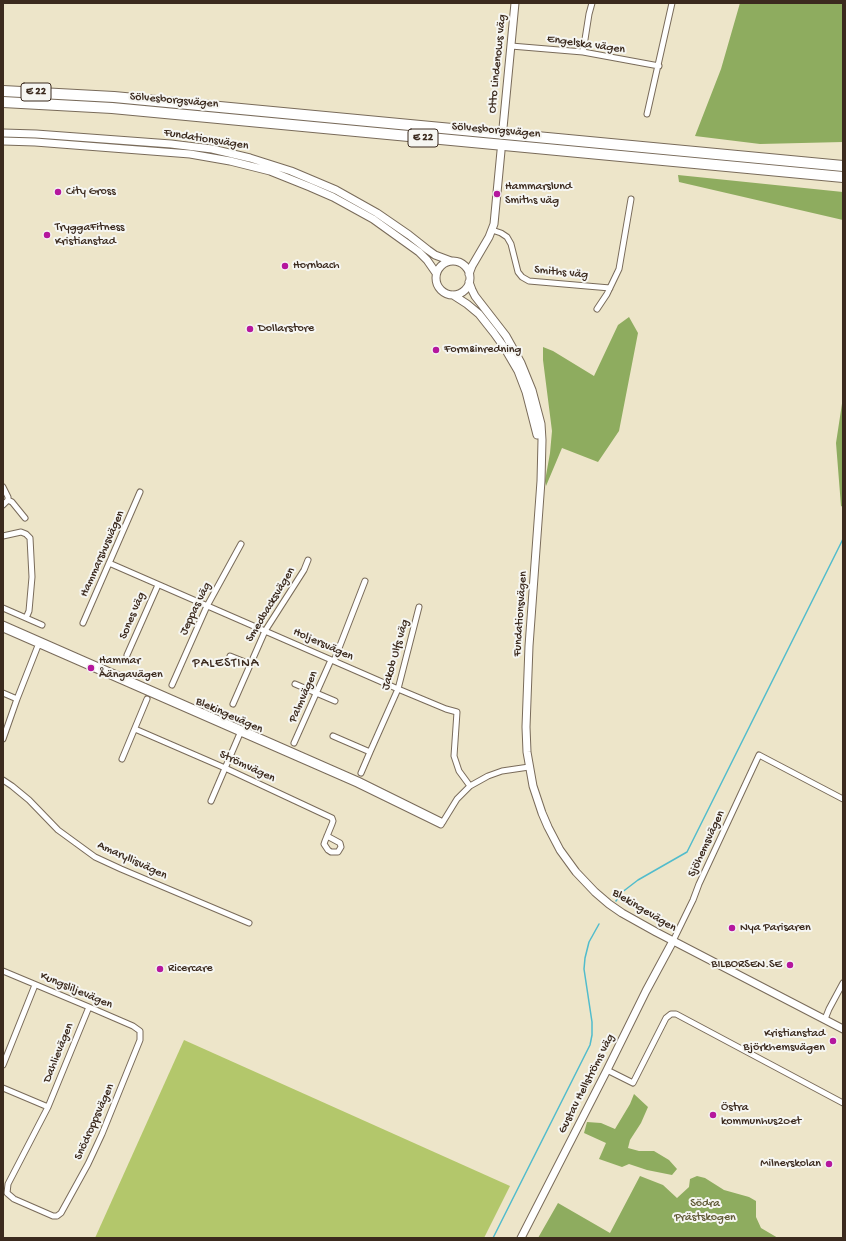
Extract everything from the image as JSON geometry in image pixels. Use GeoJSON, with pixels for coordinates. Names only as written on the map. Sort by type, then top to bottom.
{"type":"FeatureCollection","features":[{"type":"Feature","properties":{"kind":"highway","name":"Sölvesborgsvägen"},"geometry":{"type":"LineString","coordinates":[[3,91],[114,97],[843,166]]}},
{"type":"Feature","properties":{"kind":"highway","name":"Sölvesborgsvägen"},"geometry":{"type":"LineString","coordinates":[[3,102],[120,109],[843,177]]}},
{"type":"Feature","properties":{"kind":"main road","name":"Otto Lindenows väg"},"geometry":{"type":"LineString","coordinates":[[503,128],[515,3]]}},
{"type":"Feature","properties":{"kind":"main road","name":"Fundationsvägen"},"geometry":{"type":"LineString","coordinates":[[3,133],[171,144],[212,149],[250,158],[291,171],[336,190],[396,225],[432,252],[451,261]]}},
{"type":"Feature","properties":{"kind":"main road","name":"Fundationsvägen"},"geometry":{"type":"LineString","coordinates":[[3,141],[35,142],[190,154],[230,161],[270,172],[333,197],[372,219],[418,252],[427,260],[436,273]]}},
{"type":"Feature","properties":{"kind":"main road"},"geometry":{"type":"LineString","coordinates":[[481,249],[468,262],[461,263],[451,261],[443,264],[436,273],[436,283],[439,288],[446,294],[453,295],[462,293],[467,288],[472,266],[492,230],[496,216],[501,151]]}},
{"type":"Feature","properties":{"kind":"main road"},"geometry":{"type":"LineString","coordinates":[[461,263],[469,274]]}},
{"type":"Feature","properties":{"kind":"main road","name":"Fundationsvägen"},"geometry":{"type":"LineString","coordinates":[[469,282],[475,296],[496,322],[521,363],[532,390],[542,440],[542,463],[526,714],[526,740],[529,767]]}},
{"type":"Feature","properties":{"kind":"main road","name":"Fundationsvägen"},"geometry":{"type":"LineString","coordinates":[[453,295],[479,314],[494,333],[514,366],[531,406],[538,435],[542,463]]}},
{"type":"Feature","properties":{"kind":"main road","name":"Blekingevägen"},"geometry":{"type":"LineString","coordinates":[[529,767],[537,801],[560,850],[576,872],[609,904],[635,921],[843,1029]]}},
{"type":"Feature","properties":{"kind":"main road","name":"Gustav Hellströms väg"},"geometry":{"type":"LineString","coordinates":[[521,1238],[646,991],[673,941]]}},
{"type":"Feature","properties":{"kind":"street"},"geometry":{"type":"LineString","coordinates":[[583,52],[592,3]]}},
{"type":"Feature","properties":{"kind":"street"},"geometry":{"type":"LineString","coordinates":[[647,114],[672,3]]}},
{"type":"Feature","properties":{"kind":"street","name":"Engelska vägen"},"geometry":{"type":"LineString","coordinates":[[511,46],[583,52],[659,66]]}},
{"type":"Feature","properties":{"kind":"street"},"geometry":{"type":"LineString","coordinates":[[598,309],[619,268],[632,199]]}},
{"type":"Feature","properties":{"kind":"street","name":"Smiths väg"},"geometry":{"type":"LineString","coordinates":[[492,230],[502,233],[509,240],[518,272],[525,279],[534,282],[610,288]]}},
{"type":"Feature","properties":{"kind":"street"},"geometry":{"type":"LineString","coordinates":[[3,488],[8,500],[12,502],[25,518]]}},
{"type":"Feature","properties":{"kind":"street","name":"Hammarshusvägen"},"geometry":{"type":"LineString","coordinates":[[83,623],[140,492]]}},
{"type":"Feature","properties":{"kind":"street"},"geometry":{"type":"LineString","coordinates":[[3,505],[8,500]]}},
{"type":"Feature","properties":{"kind":"street"},"geometry":{"type":"LineString","coordinates":[[3,536],[21,532],[30,538],[32,577],[29,611],[26,618]]}},
{"type":"Feature","properties":{"kind":"street","name":"Jeppas väg"},"geometry":{"type":"LineString","coordinates":[[172,685],[207,606],[241,544]]}},
{"type":"Feature","properties":{"kind":"street","name":"Smedbacksvägen"},"geometry":{"type":"LineString","coordinates":[[233,704],[265,631],[304,570],[308,560]]}},
{"type":"Feature","properties":{"kind":"street","name":"Holjersvägen"},"geometry":{"type":"LineString","coordinates":[[109,563],[398,689],[446,709],[457,712],[454,756],[459,770],[470,786]]}},
{"type":"Feature","properties":{"kind":"street","name":"Palmvägen"},"geometry":{"type":"LineString","coordinates":[[294,743],[316,693],[333,660],[365,581]]}},
{"type":"Feature","properties":{"kind":"street","name":"Sones väg"},"geometry":{"type":"LineString","coordinates":[[127,655],[158,584]]}},
{"type":"Feature","properties":{"kind":"street","name":"Jakob Ulfs väg"},"geometry":{"type":"LineString","coordinates":[[361,773],[398,689],[419,607]]}},
{"type":"Feature","properties":{"kind":"street"},"geometry":{"type":"LineString","coordinates":[[3,608],[42,625]]}},
{"type":"Feature","properties":{"kind":"street","name":"Blekingevägen"},"geometry":{"type":"LineString","coordinates":[[3,624],[40,643]]}},
{"type":"Feature","properties":{"kind":"street","name":"Blekingevägen"},"geometry":{"type":"LineString","coordinates":[[3,629],[40,643],[241,731],[358,780],[442,823],[457,799],[470,786],[488,776],[502,771],[529,767]]}},
{"type":"Feature","properties":{"kind":"street"},"geometry":{"type":"LineString","coordinates":[[3,739],[17,699],[40,643]]}},
{"type":"Feature","properties":{"kind":"street"},"geometry":{"type":"LineString","coordinates":[[230,656],[250,664]]}},
{"type":"Feature","properties":{"kind":"street"},"geometry":{"type":"LineString","coordinates":[[295,684],[335,701]]}},
{"type":"Feature","properties":{"kind":"street"},"geometry":{"type":"LineString","coordinates":[[3,693],[17,699]]}},
{"type":"Feature","properties":{"kind":"street"},"geometry":{"type":"LineString","coordinates":[[122,759],[147,699]]}},
{"type":"Feature","properties":{"kind":"street","name":"Strömvägen"},"geometry":{"type":"LineString","coordinates":[[135,728],[332,818],[333,821],[327,836]]}},
{"type":"Feature","properties":{"kind":"street"},"geometry":{"type":"LineString","coordinates":[[211,801],[241,731]]}},
{"type":"Feature","properties":{"kind":"street"},"geometry":{"type":"LineString","coordinates":[[333,736],[370,752]]}},
{"type":"Feature","properties":{"kind":"street","name":"Sjöhemsvägen"},"geometry":{"type":"LineString","coordinates":[[673,941],[760,755],[843,799]]}},
{"type":"Feature","properties":{"kind":"street","name":"Amaryllisvägen"},"geometry":{"type":"LineString","coordinates":[[3,780],[29,800],[58,830],[95,857],[249,923]]}},
{"type":"Feature","properties":{"kind":"street","name":"Kungsliljevägen"},"geometry":{"type":"LineString","coordinates":[[3,971],[133,1026],[140,1031]]}},
{"type":"Feature","properties":{"kind":"street"},"geometry":{"type":"LineString","coordinates":[[825,1019],[828,1009],[843,983]]}},
{"type":"Feature","properties":{"kind":"street"},"geometry":{"type":"LineString","coordinates":[[3,1064],[35,985]]}},
{"type":"Feature","properties":{"kind":"street","name":"Dahlievägen"},"geometry":{"type":"LineString","coordinates":[[57,1216],[53,1216],[14,1199],[7,1193],[8,1184],[48,1108],[89,1007]]}},
{"type":"Feature","properties":{"kind":"street"},"geometry":{"type":"LineString","coordinates":[[607,1070],[633,1083],[666,1018],[671,1014],[676,1014],[843,1102]]}},
{"type":"Feature","properties":{"kind":"street","name":"Snödroppsvägen"},"geometry":{"type":"LineString","coordinates":[[57,1216],[61,1213],[88,1164],[102,1134],[140,1040],[140,1031]]}},
{"type":"Feature","properties":{"kind":"street"},"geometry":{"type":"LineString","coordinates":[[3,1088],[48,1108]]}},
{"type":"Feature","properties":{"kind":"green space"},"geometry":{"type":"Polygon","coordinates":[[[740,3],[843,3],[843,142],[760,144],[695,136],[721,69],[740,3]]]}},
{"type":"Feature","properties":{"kind":"green space"},"geometry":{"type":"Polygon","coordinates":[[[678,175],[843,192],[843,220],[679,182],[678,175]]]}},
{"type":"Feature","properties":{"kind":"green space"},"geometry":{"type":"Polygon","coordinates":[[[629,317],[638,333],[619,431],[598,462],[562,448],[546,486],[545,481],[552,431],[543,360],[543,347],[553,351],[594,376],[618,325],[629,317]]]}},
{"type":"Feature","properties":{"kind":"green space"},"geometry":{"type":"Polygon","coordinates":[[[843,397],[843,507],[841,506],[836,443],[843,397]]]}},
{"type":"Feature","properties":{"kind":"green space"},"geometry":{"type":"Polygon","coordinates":[[[184,1040],[510,1186],[484,1238],[95,1238],[184,1040]]]}},
{"type":"Feature","properties":{"kind":"green space"},"geometry":{"type":"Polygon","coordinates":[[[634,1094],[648,1107],[641,1123],[630,1140],[628,1148],[639,1151],[654,1151],[669,1160],[677,1169],[672,1175],[647,1170],[629,1164],[622,1167],[599,1159],[606,1143],[584,1133],[587,1122],[601,1123],[615,1129],[630,1104],[634,1094]]]}},
{"type":"Feature","properties":{"kind":"green space","name":"Södra Prästskogen"},"geometry":{"type":"Polygon","coordinates":[[[640,1176],[663,1185],[677,1198],[689,1187],[690,1179],[697,1176],[705,1178],[724,1190],[749,1197],[756,1201],[756,1217],[761,1228],[778,1238],[538,1238],[558,1203],[610,1233],[640,1176]]]}},
{"type":"Feature","properties":{"kind":"waterway"},"geometry":{"type":"LineString","coordinates":[[616,901],[621,893],[638,880],[687,852],[843,539]]}},
{"type":"Feature","properties":{"kind":"waterway"},"geometry":{"type":"LineString","coordinates":[[493,1238],[590,1045],[592,1022],[584,969],[589,942],[599,924]]}},
{"type":"Feature","properties":{"kind":"place","name":"City Gross"},"geometry":{"type":"Point","coordinates":[58,192]}},
{"type":"Feature","properties":{"kind":"place","name":"Hammarslund Smiths väg"},"geometry":{"type":"Point","coordinates":[497,194]}},
{"type":"Feature","properties":{"kind":"place","name":"TryggaFitness Kristianstad"},"geometry":{"type":"Point","coordinates":[47,235]}},
{"type":"Feature","properties":{"kind":"place","name":"Hornbach"},"geometry":{"type":"Point","coordinates":[285,266]}},
{"type":"Feature","properties":{"kind":"place","name":"Dollarstore"},"geometry":{"type":"Point","coordinates":[250,329]}},
{"type":"Feature","properties":{"kind":"place","name":"Form&inredning"},"geometry":{"type":"Point","coordinates":[436,350]}},
{"type":"Feature","properties":{"kind":"place","name":"Hammar Åängavägen"},"geometry":{"type":"Point","coordinates":[91,668]}},
{"type":"Feature","properties":{"kind":"place","name":"Nya Parisaren"},"geometry":{"type":"Point","coordinates":[732,928]}},
{"type":"Feature","properties":{"kind":"place","name":"BILBORSEN.SE"},"geometry":{"type":"Point","coordinates":[790,965]}},
{"type":"Feature","properties":{"kind":"place","name":"Ricercare"},"geometry":{"type":"Point","coordinates":[160,969]}},
{"type":"Feature","properties":{"kind":"place","name":"Kristianstad Björkhemsvägen"},"geometry":{"type":"Point","coordinates":[833,1041]}},
{"type":"Feature","properties":{"kind":"place","name":"Östra kommunhus20et"},"geometry":{"type":"Point","coordinates":[713,1115]}},
{"type":"Feature","properties":{"kind":"place","name":"Milnerskolan"},"geometry":{"type":"Point","coordinates":[829,1164]}},
{"type":"Feature","properties":{"kind":"district","name":"PALESTINA"},"geometry":{"type":"Point","coordinates":[226,664]}}]}
